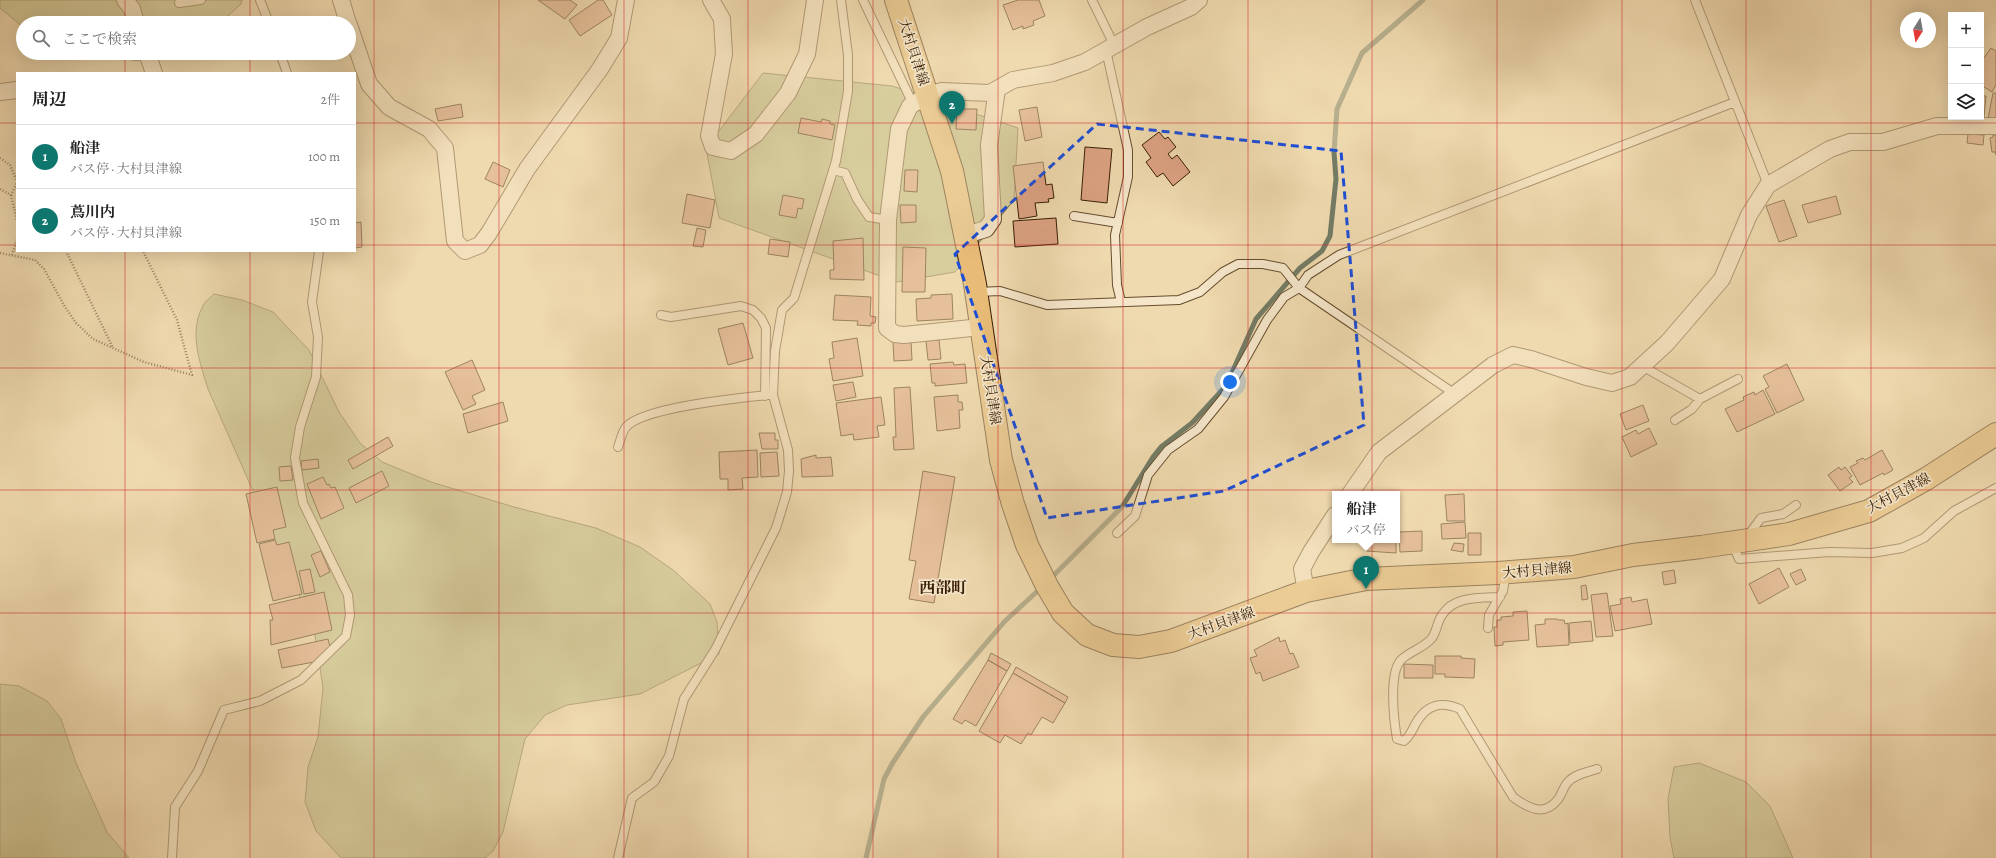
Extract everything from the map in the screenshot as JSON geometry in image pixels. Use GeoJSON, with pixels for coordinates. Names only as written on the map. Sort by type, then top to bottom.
{"type":"FeatureCollection","features":[{"type":"Feature","properties":{"kind":"main road","name":"大村貝津線"},"geometry":{"type":"LineString","coordinates":[[896,0],[920,100],[952,171],[976,292],[1002,460],[1020,524],[1030,552],[1063,613],[1086,635],[1113,645],[1139,647],[1171,642],[1306,591],[1366,579],[1506,573],[1574,567],[1633,555],[1789,534],[1869,510],[1926,480],[1996,434]]}},
{"type":"Feature","properties":{"kind":"street"},"geometry":{"type":"LineString","coordinates":[[124,0],[132,9],[134,16]]}},
{"type":"Feature","properties":{"kind":"street"},"geometry":{"type":"LineString","coordinates":[[341,0],[346,16]]}},
{"type":"Feature","properties":{"kind":"street"},"geometry":{"type":"LineString","coordinates":[[356,45],[369,84],[389,107],[429,129],[445,148],[455,241],[465,250],[480,245],[489,233],[527,169],[600,69],[619,38],[626,0]]}},
{"type":"Feature","properties":{"kind":"street"},"geometry":{"type":"LineString","coordinates":[[711,0],[722,19],[724,54],[709,136],[713,147],[731,152],[756,134],[788,93],[807,54],[815,0]]}},
{"type":"Feature","properties":{"kind":"street"},"geometry":{"type":"LineString","coordinates":[[981,327],[904,336],[895,334],[887,328],[888,220],[900,129],[910,106],[942,91],[990,93],[1013,80],[1053,73],[1085,62],[1148,27],[1191,6],[1199,0]]}},
{"type":"Feature","properties":{"kind":"street"},"geometry":{"type":"LineString","coordinates":[[149,60],[154,72]]}},
{"type":"Feature","properties":{"kind":"street"},"geometry":{"type":"LineString","coordinates":[[966,236],[986,229],[994,219],[989,145],[997,88]]}},
{"type":"Feature","properties":{"kind":"street"},"geometry":{"type":"LineString","coordinates":[[0,92],[16,90]]}},
{"type":"Feature","properties":{"kind":"street"},"geometry":{"type":"LineString","coordinates":[[1352,491],[1379,452],[1493,365],[1513,355],[1531,359],[1586,377],[1612,383],[1630,377],[1667,342],[1722,279],[1749,215],[1768,185],[1830,149],[1850,142],[1883,142],[1937,126],[1996,126]]}},
{"type":"Feature","properties":{"kind":"street"},"geometry":{"type":"LineString","coordinates":[[1306,591],[1302,569],[1332,520]]}},
{"type":"Feature","properties":{"kind":"lane"},"geometry":{"type":"LineString","coordinates":[[179,3],[201,0]]}},
{"type":"Feature","properties":{"kind":"lane"},"geometry":{"type":"LineString","coordinates":[[260,0],[266,16]]}},
{"type":"Feature","properties":{"kind":"lane"},"geometry":{"type":"LineString","coordinates":[[769,395],[782,310],[794,298],[833,170],[848,91],[848,55],[841,0]]}},
{"type":"Feature","properties":{"kind":"lane"},"geometry":{"type":"LineString","coordinates":[[863,0],[920,100]]}},
{"type":"Feature","properties":{"kind":"lane"},"geometry":{"type":"LineString","coordinates":[[1092,0],[1110,48],[1128,150],[1128,177],[1115,235],[1117,285],[1121,302]]}},
{"type":"Feature","properties":{"kind":"lane"},"geometry":{"type":"LineString","coordinates":[[1695,0],[1768,185]]}},
{"type":"Feature","properties":{"kind":"lane"},"geometry":{"type":"LineString","coordinates":[[282,60],[287,72]]}},
{"type":"Feature","properties":{"kind":"lane"},"geometry":{"type":"LineString","coordinates":[[1117,534],[1135,516],[1148,475],[1168,450],[1198,428],[1224,397],[1267,320],[1284,297],[1299,288],[1308,275],[1339,255],[1735,102]]}},
{"type":"Feature","properties":{"kind":"lane"},"geometry":{"type":"LineString","coordinates":[[833,170],[845,173],[857,199],[870,217],[888,220]]}},
{"type":"Feature","properties":{"kind":"lane"},"geometry":{"type":"LineString","coordinates":[[1074,216],[1118,223]]}},
{"type":"Feature","properties":{"kind":"lane"},"geometry":{"type":"LineString","coordinates":[[172,858],[175,808],[198,771],[224,710],[260,701],[302,680],[346,636],[350,615],[348,595],[303,503],[295,458],[300,427],[316,377],[318,336],[312,302],[319,252]]}},
{"type":"Feature","properties":{"kind":"lane"},"geometry":{"type":"LineString","coordinates":[[976,292],[1000,291],[1047,305],[1179,300],[1200,292],[1223,272],[1238,264],[1263,264],[1283,268],[1299,288],[1455,394]]}},
{"type":"Feature","properties":{"kind":"lane"},"geometry":{"type":"LineString","coordinates":[[618,858],[632,798],[654,782],[669,756],[684,699],[714,650],[776,528],[787,492],[789,471],[788,450],[769,395],[766,328],[760,318],[753,310],[741,306],[671,317],[661,315]]}},
{"type":"Feature","properties":{"kind":"lane"},"geometry":{"type":"LineString","coordinates":[[1642,366],[1700,399]]}},
{"type":"Feature","properties":{"kind":"lane"},"geometry":{"type":"LineString","coordinates":[[1675,420],[1692,409],[1700,399],[1738,380]]}},
{"type":"Feature","properties":{"kind":"lane"},"geometry":{"type":"LineString","coordinates":[[618,447],[626,427],[645,415],[728,398],[769,395]]}},
{"type":"Feature","properties":{"kind":"lane"},"geometry":{"type":"LineString","coordinates":[[1796,504],[1782,514],[1761,518],[1738,542],[1739,559],[1829,552],[1872,553],[1902,548],[1924,538],[1954,511],[1996,488]]}},
{"type":"Feature","properties":{"kind":"lane"},"geometry":{"type":"LineString","coordinates":[[1488,628],[1489,615],[1504,591],[1506,573]]}},
{"type":"Feature","properties":{"kind":"lane"},"geometry":{"type":"LineString","coordinates":[[1500,597],[1467,599],[1449,606],[1441,616],[1432,638],[1401,660],[1394,673],[1393,688],[1397,739],[1404,741],[1410,736],[1416,723],[1425,710],[1436,705],[1451,705],[1460,709],[1513,796],[1522,803],[1536,809],[1545,810],[1553,806],[1569,781],[1579,775],[1597,769]]}},
{"type":"Feature","properties":{"kind":"path"},"geometry":{"type":"LineString","coordinates":[[0,158],[10,165],[16,180]]}},
{"type":"Feature","properties":{"kind":"path"},"geometry":{"type":"LineString","coordinates":[[16,184],[11,195],[16,217]]}},
{"type":"Feature","properties":{"kind":"path"},"geometry":{"type":"LineString","coordinates":[[0,190],[11,195]]}},
{"type":"Feature","properties":{"kind":"path"},"geometry":{"type":"LineString","coordinates":[[12,255],[16,243]]}},
{"type":"Feature","properties":{"kind":"path"},"geometry":{"type":"LineString","coordinates":[[66,252],[113,348]]}},
{"type":"Feature","properties":{"kind":"path"},"geometry":{"type":"LineString","coordinates":[[0,253],[35,260],[44,269],[65,307],[76,323],[93,339],[144,362],[192,375],[178,320],[144,252]]}},
{"type":"Feature","properties":{"kind":"highlighted area"},"geometry":{"type":"Polygon","coordinates":[[[1097,124],[1341,151],[1364,425],[1224,491],[1047,518],[955,254],[1097,124]]]}},
{"type":"Feature","properties":{"kind":"green space"},"geometry":{"type":"Polygon","coordinates":[[[0,0],[242,0],[241,4],[228,16],[16,16],[16,21],[0,8],[0,0]]]}},
{"type":"Feature","properties":{"kind":"green space"},"geometry":{"type":"Polygon","coordinates":[[[763,73],[892,86],[1018,128],[1014,200],[955,272],[897,282],[719,218],[706,148],[763,73]]]}},
{"type":"Feature","properties":{"kind":"green space"},"geometry":{"type":"Polygon","coordinates":[[[214,294],[242,300],[273,312],[309,350],[339,412],[360,443],[382,462],[431,482],[514,507],[596,528],[640,547],[673,570],[710,604],[717,622],[719,654],[640,694],[567,705],[545,715],[525,739],[503,832],[493,851],[485,858],[341,858],[316,831],[305,802],[308,767],[318,737],[323,688],[314,629],[208,389],[199,359],[196,338],[198,318],[203,306],[214,294]]]}},
{"type":"Feature","properties":{"kind":"green space"},"geometry":{"type":"Polygon","coordinates":[[[0,684],[19,686],[47,701],[61,719],[76,763],[107,832],[129,858],[0,858],[0,684]]]}},
{"type":"Feature","properties":{"kind":"green space"},"geometry":{"type":"Polygon","coordinates":[[[1699,763],[1746,782],[1770,806],[1793,858],[1674,858],[1670,837],[1668,799],[1674,767],[1699,763]]]}},
{"type":"Feature","properties":{"kind":"building"},"geometry":{"type":"Polygon","coordinates":[[[538,0],[570,0],[577,5],[565,19],[538,0]]]}},
{"type":"Feature","properties":{"kind":"building"},"geometry":{"type":"Polygon","coordinates":[[[598,0],[603,0],[612,15],[580,36],[569,20],[598,0]]]}},
{"type":"Feature","properties":{"kind":"building"},"geometry":{"type":"Polygon","coordinates":[[[1018,0],[1039,0],[1045,16],[1033,21],[1034,25],[1023,29],[1023,26],[1013,30],[1003,5],[1018,0]]]}},
{"type":"Feature","properties":{"kind":"building"},"geometry":{"type":"Polygon","coordinates":[[[1991,48],[1996,51],[1996,85],[1992,92],[1984,87],[1984,58],[1991,48]]]}},
{"type":"Feature","properties":{"kind":"building"},"geometry":{"type":"Polygon","coordinates":[[[1993,93],[1996,93],[1996,120],[1988,119],[1993,93]]]}},
{"type":"Feature","properties":{"kind":"building"},"geometry":{"type":"Polygon","coordinates":[[[1984,96],[1986,96],[1984,117],[1984,96]]]}},
{"type":"Feature","properties":{"kind":"building"},"geometry":{"type":"Polygon","coordinates":[[[461,104],[463,117],[438,121],[435,109],[461,104]]]}},
{"type":"Feature","properties":{"kind":"building"},"geometry":{"type":"Polygon","coordinates":[[[1037,107],[1042,137],[1025,141],[1019,110],[1037,107]]]}},
{"type":"Feature","properties":{"kind":"building"},"geometry":{"type":"Polygon","coordinates":[[[957,109],[977,109],[976,130],[956,129],[957,109]]]}},
{"type":"Feature","properties":{"kind":"building"},"geometry":{"type":"Polygon","coordinates":[[[801,118],[821,122],[822,119],[830,121],[830,124],[835,125],[832,140],[798,133],[801,118]]]}},
{"type":"Feature","properties":{"kind":"building"},"geometry":{"type":"Polygon","coordinates":[[[1159,132],[1165,139],[1168,137],[1176,147],[1168,154],[1172,159],[1177,155],[1190,172],[1173,186],[1163,173],[1157,177],[1146,162],[1151,158],[1142,145],[1159,132]]]}},
{"type":"Feature","properties":{"kind":"building"},"geometry":{"type":"Polygon","coordinates":[[[1968,134],[1984,135],[1983,145],[1967,143],[1968,134]]]}},
{"type":"Feature","properties":{"kind":"building"},"geometry":{"type":"Polygon","coordinates":[[[1993,135],[1996,135],[1996,152],[1992,152],[1990,138],[1993,137],[1993,135]]]}},
{"type":"Feature","properties":{"kind":"building"},"geometry":{"type":"Polygon","coordinates":[[[1085,147],[1112,149],[1107,203],[1081,200],[1085,147]]]}},
{"type":"Feature","properties":{"kind":"building"},"geometry":{"type":"Polygon","coordinates":[[[493,162],[510,170],[503,187],[485,179],[493,162]]]}},
{"type":"Feature","properties":{"kind":"building"},"geometry":{"type":"Polygon","coordinates":[[[1043,162],[1046,185],[1052,184],[1054,198],[1048,199],[1049,202],[1035,203],[1037,216],[1019,219],[1013,166],[1043,162]]]}},
{"type":"Feature","properties":{"kind":"building"},"geometry":{"type":"Polygon","coordinates":[[[905,170],[918,170],[917,192],[904,191],[905,170]]]}},
{"type":"Feature","properties":{"kind":"building"},"geometry":{"type":"Polygon","coordinates":[[[687,194],[715,200],[710,228],[682,223],[687,194]]]}},
{"type":"Feature","properties":{"kind":"building"},"geometry":{"type":"Polygon","coordinates":[[[783,195],[804,199],[802,209],[798,208],[796,218],[779,215],[783,195]]]}},
{"type":"Feature","properties":{"kind":"building"},"geometry":{"type":"Polygon","coordinates":[[[1836,196],[1841,214],[1808,223],[1802,205],[1836,196]]]}},
{"type":"Feature","properties":{"kind":"building"},"geometry":{"type":"Polygon","coordinates":[[[1784,200],[1797,236],[1779,242],[1766,206],[1784,200]]]}},
{"type":"Feature","properties":{"kind":"building"},"geometry":{"type":"Polygon","coordinates":[[[900,205],[916,205],[916,222],[901,223],[900,205]]]}},
{"type":"Feature","properties":{"kind":"building"},"geometry":{"type":"Polygon","coordinates":[[[1056,218],[1058,244],[1015,247],[1013,221],[1056,218]]]}},
{"type":"Feature","properties":{"kind":"building"},"geometry":{"type":"Polygon","coordinates":[[[361,222],[362,247],[356,248],[356,223],[361,222]]]}},
{"type":"Feature","properties":{"kind":"building"},"geometry":{"type":"Polygon","coordinates":[[[697,228],[706,230],[703,247],[693,246],[697,228]]]}},
{"type":"Feature","properties":{"kind":"building"},"geometry":{"type":"Polygon","coordinates":[[[863,238],[864,280],[830,279],[830,270],[834,270],[833,241],[863,238]]]}},
{"type":"Feature","properties":{"kind":"building"},"geometry":{"type":"Polygon","coordinates":[[[770,239],[790,242],[788,257],[768,254],[770,239]]]}},
{"type":"Feature","properties":{"kind":"building"},"geometry":{"type":"Polygon","coordinates":[[[903,247],[926,248],[925,292],[902,292],[903,247]]]}},
{"type":"Feature","properties":{"kind":"building"},"geometry":{"type":"Polygon","coordinates":[[[952,294],[953,319],[917,321],[916,299],[931,298],[931,295],[952,294]]]}},
{"type":"Feature","properties":{"kind":"building"},"geometry":{"type":"Polygon","coordinates":[[[835,295],[871,297],[870,316],[876,317],[875,323],[871,323],[871,326],[857,325],[858,321],[833,320],[835,295]]]}},
{"type":"Feature","properties":{"kind":"building"},"geometry":{"type":"Polygon","coordinates":[[[743,323],[753,358],[728,365],[718,329],[743,323]]]}},
{"type":"Feature","properties":{"kind":"building"},"geometry":{"type":"Polygon","coordinates":[[[857,338],[863,376],[833,381],[829,359],[834,358],[832,342],[857,338]]]}},
{"type":"Feature","properties":{"kind":"building"},"geometry":{"type":"Polygon","coordinates":[[[939,340],[941,359],[928,360],[926,341],[939,340]]]}},
{"type":"Feature","properties":{"kind":"building"},"geometry":{"type":"Polygon","coordinates":[[[911,341],[912,360],[894,361],[893,342],[911,341]]]}},
{"type":"Feature","properties":{"kind":"building"},"geometry":{"type":"Polygon","coordinates":[[[472,360],[485,390],[472,396],[476,404],[463,410],[445,372],[472,360]]]}},
{"type":"Feature","properties":{"kind":"building"},"geometry":{"type":"Polygon","coordinates":[[[953,362],[954,365],[965,364],[967,383],[935,386],[935,383],[932,383],[930,364],[953,362]]]}},
{"type":"Feature","properties":{"kind":"building"},"geometry":{"type":"Polygon","coordinates":[[[1787,364],[1804,400],[1777,413],[1765,389],[1769,387],[1763,376],[1787,364]]]}},
{"type":"Feature","properties":{"kind":"building"},"geometry":{"type":"Polygon","coordinates":[[[853,382],[856,397],[836,401],[833,385],[853,382]]]}},
{"type":"Feature","properties":{"kind":"building"},"geometry":{"type":"Polygon","coordinates":[[[910,387],[914,449],[894,450],[893,437],[896,437],[894,388],[910,387]]]}},
{"type":"Feature","properties":{"kind":"building"},"geometry":{"type":"Polygon","coordinates":[[[1763,390],[1775,414],[1737,432],[1725,409],[1744,400],[1743,397],[1754,392],[1755,395],[1763,390]]]}},
{"type":"Feature","properties":{"kind":"building"},"geometry":{"type":"Polygon","coordinates":[[[958,395],[958,402],[962,402],[963,410],[959,410],[960,428],[937,431],[934,397],[958,395]]]}},
{"type":"Feature","properties":{"kind":"building"},"geometry":{"type":"Polygon","coordinates":[[[881,397],[885,425],[877,426],[879,437],[854,440],[853,434],[841,436],[836,403],[881,397]]]}},
{"type":"Feature","properties":{"kind":"building"},"geometry":{"type":"Polygon","coordinates":[[[503,402],[508,421],[468,433],[463,414],[503,402]]]}},
{"type":"Feature","properties":{"kind":"building"},"geometry":{"type":"Polygon","coordinates":[[[1643,405],[1649,421],[1626,430],[1620,414],[1643,405]]]}},
{"type":"Feature","properties":{"kind":"building"},"geometry":{"type":"Polygon","coordinates":[[[1649,428],[1657,444],[1631,457],[1622,437],[1636,430],[1638,434],[1649,428]]]}},
{"type":"Feature","properties":{"kind":"building"},"geometry":{"type":"Polygon","coordinates":[[[759,433],[775,433],[775,440],[778,440],[778,449],[762,449],[759,433]]]}},
{"type":"Feature","properties":{"kind":"building"},"geometry":{"type":"Polygon","coordinates":[[[388,437],[393,446],[353,469],[348,460],[388,437]]]}},
{"type":"Feature","properties":{"kind":"building"},"geometry":{"type":"Polygon","coordinates":[[[757,450],[758,477],[742,478],[743,489],[728,490],[728,479],[720,479],[719,452],[757,450]]]}},
{"type":"Feature","properties":{"kind":"building"},"geometry":{"type":"Polygon","coordinates":[[[1882,450],[1893,470],[1884,475],[1883,473],[1860,485],[1850,467],[1858,463],[1856,461],[1863,458],[1865,460],[1882,450]]]}},
{"type":"Feature","properties":{"kind":"building"},"geometry":{"type":"Polygon","coordinates":[[[777,452],[779,476],[761,477],[760,453],[777,452]]]}},
{"type":"Feature","properties":{"kind":"building"},"geometry":{"type":"Polygon","coordinates":[[[816,455],[816,458],[831,457],[833,476],[802,477],[801,459],[816,455]]]}},
{"type":"Feature","properties":{"kind":"building"},"geometry":{"type":"Polygon","coordinates":[[[318,459],[319,468],[302,470],[301,461],[318,459]]]}},
{"type":"Feature","properties":{"kind":"building"},"geometry":{"type":"Polygon","coordinates":[[[291,466],[293,480],[280,481],[279,467],[291,466]]]}},
{"type":"Feature","properties":{"kind":"building"},"geometry":{"type":"Polygon","coordinates":[[[1839,467],[1841,470],[1845,467],[1852,476],[1849,478],[1853,482],[1840,491],[1828,475],[1839,467]]]}},
{"type":"Feature","properties":{"kind":"building"},"geometry":{"type":"Polygon","coordinates":[[[382,471],[389,486],[356,503],[349,488],[382,471]]]}},
{"type":"Feature","properties":{"kind":"building"},"geometry":{"type":"Polygon","coordinates":[[[923,471],[955,477],[934,603],[909,599],[916,561],[909,560],[923,471]]]}},
{"type":"Feature","properties":{"kind":"building"},"geometry":{"type":"Polygon","coordinates":[[[323,477],[327,485],[329,484],[331,488],[335,487],[344,508],[321,519],[307,484],[323,477]]]}},
{"type":"Feature","properties":{"kind":"building"},"geometry":{"type":"Polygon","coordinates":[[[277,487],[286,527],[273,530],[275,539],[257,543],[246,494],[277,487]]]}},
{"type":"Feature","properties":{"kind":"building"},"geometry":{"type":"Polygon","coordinates":[[[1464,494],[1465,521],[1447,521],[1445,495],[1464,494]]]}},
{"type":"Feature","properties":{"kind":"building"},"geometry":{"type":"Polygon","coordinates":[[[1465,522],[1466,538],[1442,539],[1441,524],[1465,522]]]}},
{"type":"Feature","properties":{"kind":"building"},"geometry":{"type":"Polygon","coordinates":[[[1422,531],[1422,551],[1400,552],[1400,532],[1422,531]]]}},
{"type":"Feature","properties":{"kind":"building"},"geometry":{"type":"Polygon","coordinates":[[[1468,533],[1481,533],[1481,555],[1468,555],[1468,533]]]}},
{"type":"Feature","properties":{"kind":"building"},"geometry":{"type":"Polygon","coordinates":[[[275,540],[277,545],[289,542],[302,594],[273,601],[259,544],[275,540]]]}},
{"type":"Feature","properties":{"kind":"building"},"geometry":{"type":"Polygon","coordinates":[[[1367,543],[1396,543],[1396,553],[1366,551],[1367,543]]]}},
{"type":"Feature","properties":{"kind":"building"},"geometry":{"type":"Polygon","coordinates":[[[1454,543],[1464,544],[1463,552],[1451,550],[1454,543]]]}},
{"type":"Feature","properties":{"kind":"building"},"geometry":{"type":"Polygon","coordinates":[[[321,551],[330,572],[320,577],[311,555],[321,551]]]}},
{"type":"Feature","properties":{"kind":"building"},"geometry":{"type":"Polygon","coordinates":[[[1779,568],[1789,587],[1759,604],[1749,584],[1779,568]]]}},
{"type":"Feature","properties":{"kind":"building"},"geometry":{"type":"Polygon","coordinates":[[[310,569],[315,592],[304,594],[299,571],[310,569]]]}},
{"type":"Feature","properties":{"kind":"building"},"geometry":{"type":"Polygon","coordinates":[[[1801,569],[1806,580],[1796,585],[1790,574],[1801,569]]]}},
{"type":"Feature","properties":{"kind":"building"},"geometry":{"type":"Polygon","coordinates":[[[1674,570],[1676,583],[1664,585],[1662,572],[1674,570]]]}},
{"type":"Feature","properties":{"kind":"building"},"geometry":{"type":"Polygon","coordinates":[[[1586,585],[1588,599],[1582,600],[1581,586],[1586,585]]]}},
{"type":"Feature","properties":{"kind":"building"},"geometry":{"type":"Polygon","coordinates":[[[324,592],[332,630],[271,645],[270,620],[273,620],[269,605],[324,592]]]}},
{"type":"Feature","properties":{"kind":"building"},"geometry":{"type":"Polygon","coordinates":[[[1607,593],[1613,636],[1596,637],[1591,595],[1607,593]]]}},
{"type":"Feature","properties":{"kind":"building"},"geometry":{"type":"Polygon","coordinates":[[[1631,597],[1632,602],[1647,599],[1652,624],[1615,631],[1610,606],[1621,604],[1620,599],[1631,597]]]}},
{"type":"Feature","properties":{"kind":"building"},"geometry":{"type":"Polygon","coordinates":[[[1527,611],[1529,640],[1503,642],[1503,645],[1495,646],[1494,627],[1497,627],[1497,620],[1501,620],[1501,617],[1513,616],[1513,612],[1527,611]]]}},
{"type":"Feature","properties":{"kind":"building"},"geometry":{"type":"Polygon","coordinates":[[[1545,619],[1564,620],[1565,624],[1568,623],[1569,645],[1537,647],[1535,625],[1545,624],[1545,619]]]}},
{"type":"Feature","properties":{"kind":"building"},"geometry":{"type":"Polygon","coordinates":[[[1591,621],[1593,641],[1570,643],[1569,623],[1591,621]]]}},
{"type":"Feature","properties":{"kind":"building"},"geometry":{"type":"Polygon","coordinates":[[[1279,637],[1280,642],[1285,640],[1290,654],[1293,653],[1299,667],[1263,681],[1260,672],[1256,674],[1250,658],[1257,656],[1254,650],[1279,637]]]}},
{"type":"Feature","properties":{"kind":"building"},"geometry":{"type":"Polygon","coordinates":[[[328,639],[330,647],[314,662],[282,668],[278,650],[328,639]]]}},
{"type":"Feature","properties":{"kind":"building"},"geometry":{"type":"Polygon","coordinates":[[[991,653],[1011,664],[1007,671],[988,660],[991,653]]]}},
{"type":"Feature","properties":{"kind":"building"},"geometry":{"type":"Polygon","coordinates":[[[1435,656],[1461,656],[1461,658],[1475,659],[1474,678],[1445,677],[1445,674],[1435,674],[1435,656]]]}},
{"type":"Feature","properties":{"kind":"building"},"geometry":{"type":"Polygon","coordinates":[[[988,660],[1007,671],[976,726],[965,720],[962,724],[953,719],[988,660]]]}},
{"type":"Feature","properties":{"kind":"building"},"geometry":{"type":"Polygon","coordinates":[[[1404,664],[1433,665],[1433,678],[1404,678],[1404,664]]]}},
{"type":"Feature","properties":{"kind":"building"},"geometry":{"type":"Polygon","coordinates":[[[1016,667],[1068,697],[1065,703],[1013,673],[1016,667]]]}},
{"type":"Feature","properties":{"kind":"building"},"geometry":{"type":"Polygon","coordinates":[[[1013,673],[1065,703],[1053,723],[1042,717],[1031,735],[1028,733],[1021,744],[1005,735],[1000,743],[979,731],[1013,673]]]}},
{"type":"Feature","properties":{"kind":"waterway"},"geometry":{"type":"LineString","coordinates":[[1049,580],[1122,507],[1153,457],[1161,447],[1192,423],[1226,386],[1256,319],[1300,268],[1322,251],[1330,236],[1336,179],[1334,152],[1337,109],[1362,53],[1423,0]]}},
{"type":"Feature","properties":{"kind":"waterway"},"geometry":{"type":"LineString","coordinates":[[866,858],[884,779],[892,764],[923,717],[1005,621],[1042,587]]}},
{"type":"Feature","properties":{"kind":"place","name":"蔦川内"},"geometry":{"type":"Point","coordinates":[952,124]}},
{"type":"Feature","properties":{"kind":"place","name":"船津"},"geometry":{"type":"Point","coordinates":[1366,589]}},
{"type":"Feature","properties":{"kind":"district","name":"西部町"},"geometry":{"type":"Point","coordinates":[943,587]}}]}
